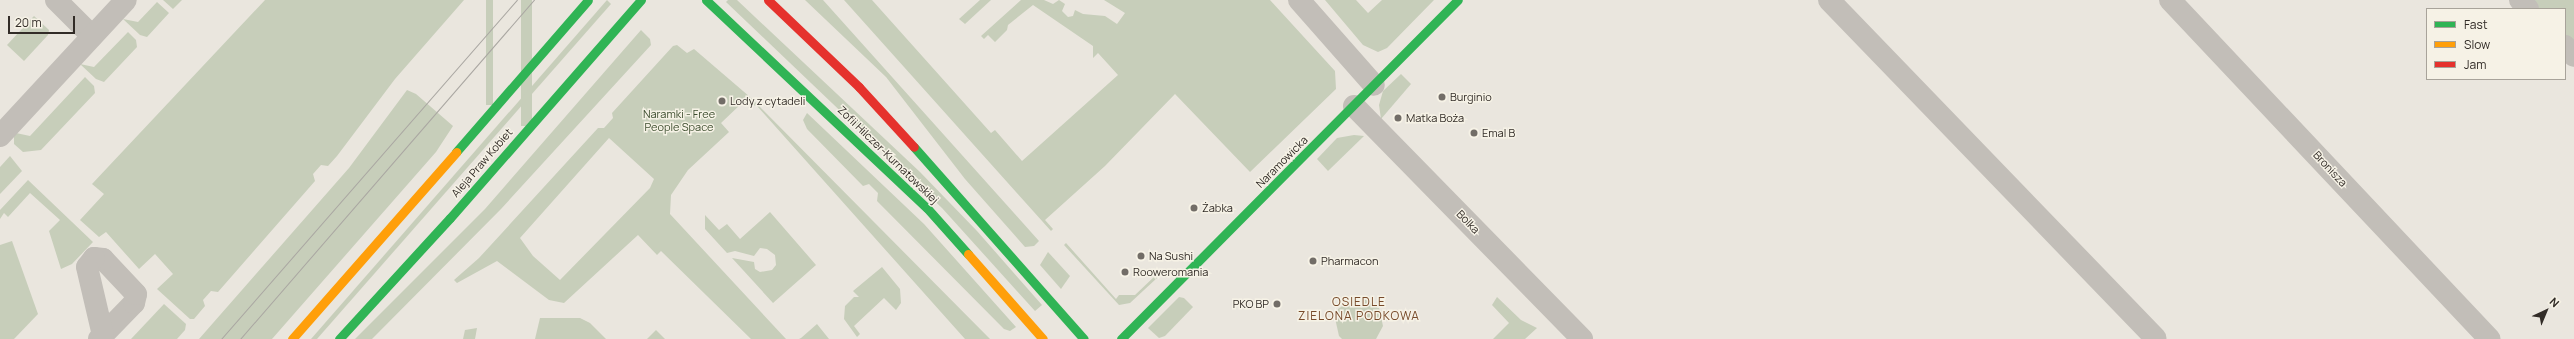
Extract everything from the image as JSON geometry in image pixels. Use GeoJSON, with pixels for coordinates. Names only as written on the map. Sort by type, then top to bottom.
{"type":"FeatureCollection","features":[{"type":"Feature","properties":{"kind":"street"},"geometry":{"type":"LineString","coordinates":[[56,0],[92,36]]}},
{"type":"Feature","properties":{"kind":"street"},"geometry":{"type":"LineString","coordinates":[[0,136],[126,0]]}},
{"type":"Feature","properties":{"kind":"street"},"geometry":{"type":"LineString","coordinates":[[292,339],[588,0]]}},
{"type":"Feature","properties":{"kind":"street","name":"Aleja Praw Kobiet"},"geometry":{"type":"LineString","coordinates":[[339,339],[450,218],[641,0]]}},
{"type":"Feature","properties":{"kind":"street","name":"Zofii Hilczer-Kurnatowskiej"},"geometry":{"type":"LineString","coordinates":[[706,0],[927,208],[1043,339]]}},
{"type":"Feature","properties":{"kind":"street","name":"Zofii Hilczer-Kurnatowskiej"},"geometry":{"type":"LineString","coordinates":[[768,0],[859,87],[991,231],[1084,339]]}},
{"type":"Feature","properties":{"kind":"street"},"geometry":{"type":"LineString","coordinates":[[1299,0],[1374,85]]}},
{"type":"Feature","properties":{"kind":"street","name":"Naramowicka"},"geometry":{"type":"LineString","coordinates":[[1121,339],[1458,0]]}},
{"type":"Feature","properties":{"kind":"street"},"geometry":{"type":"LineString","coordinates":[[1829,0],[2155,338]]}},
{"type":"Feature","properties":{"kind":"street","name":"Bronisza"},"geometry":{"type":"LineString","coordinates":[[2170,0],[2490,339]]}},
{"type":"Feature","properties":{"kind":"street"},"geometry":{"type":"LineString","coordinates":[[2520,0],[2527,8]]}},
{"type":"Feature","properties":{"kind":"street"},"geometry":{"type":"LineString","coordinates":[[2566,47],[2574,56]]}},
{"type":"Feature","properties":{"kind":"street","name":"Bolka"},"geometry":{"type":"LineString","coordinates":[[1354,106],[1582,339]]}},
{"type":"Feature","properties":{"kind":"green space"},"geometry":{"type":"Polygon","coordinates":[[[163,0],[182,0],[173,9],[163,0]]]}},
{"type":"Feature","properties":{"kind":"green space"},"geometry":{"type":"Polygon","coordinates":[[[265,0],[464,0],[395,79],[337,156],[328,166],[321,165],[313,174],[315,181],[218,292],[211,291],[203,300],[205,306],[194,319],[190,319],[157,289],[173,274],[155,254],[139,269],[106,232],[99,237],[80,220],[104,194],[92,184],[265,0]]]}},
{"type":"Feature","properties":{"kind":"green space"},"geometry":{"type":"Polygon","coordinates":[[[486,0],[493,0],[493,105],[486,105],[486,0]]]}},
{"type":"Feature","properties":{"kind":"green space"},"geometry":{"type":"Polygon","coordinates":[[[521,0],[532,0],[532,126],[521,126],[521,0]]]}},
{"type":"Feature","properties":{"kind":"green space"},"geometry":{"type":"Polygon","coordinates":[[[607,0],[611,4],[317,339],[311,339],[607,0]]]}},
{"type":"Feature","properties":{"kind":"green space"},"geometry":{"type":"Polygon","coordinates":[[[728,0],[737,0],[920,172],[977,231],[1042,305],[1035,311],[942,208],[726,2],[728,0]]]}},
{"type":"Feature","properties":{"kind":"green space"},"geometry":{"type":"Polygon","coordinates":[[[805,0],[823,0],[1039,241],[1034,246],[1025,247],[965,179],[886,77],[805,0]]]}},
{"type":"Feature","properties":{"kind":"green space"},"geometry":{"type":"Polygon","coordinates":[[[844,0],[872,0],[991,133],[995,130],[1022,161],[1118,75],[1098,53],[1093,58],[1093,46],[1033,5],[1008,25],[1007,30],[995,42],[988,35],[984,39],[981,36],[1021,0],[1044,0],[1053,4],[1059,0],[1065,4],[1062,11],[1068,17],[1073,16],[1075,10],[1083,14],[1105,16],[1117,24],[1125,13],[1104,0],[1270,0],[1335,71],[1336,89],[1250,172],[1175,94],[1105,166],[1045,220],[1053,229],[1051,231],[844,0]]]}},
{"type":"Feature","properties":{"kind":"green space"},"geometry":{"type":"Polygon","coordinates":[[[980,0],[991,0],[965,24],[959,19],[980,0]]]}},
{"type":"Feature","properties":{"kind":"green space"},"geometry":{"type":"Polygon","coordinates":[[[1325,0],[1356,0],[1368,13],[1382,0],[1434,0],[1387,48],[1378,52],[1363,45],[1325,0]]]}},
{"type":"Feature","properties":{"kind":"green space"},"geometry":{"type":"Polygon","coordinates":[[[2529,0],[2574,0],[2574,46],[2566,37],[2566,8],[2537,8],[2529,0]]]}},
{"type":"Feature","properties":{"kind":"green space"},"geometry":{"type":"Polygon","coordinates":[[[157,2],[169,13],[147,37],[140,35],[123,19],[138,22],[157,2]]]}},
{"type":"Feature","properties":{"kind":"green space"},"geometry":{"type":"Polygon","coordinates":[[[34,16],[49,30],[48,35],[24,61],[7,45],[34,16]]]}},
{"type":"Feature","properties":{"kind":"green space"},"geometry":{"type":"Polygon","coordinates":[[[641,30],[650,39],[651,45],[501,209],[372,339],[355,339],[485,209],[641,30]]]}},
{"type":"Feature","properties":{"kind":"green space"},"geometry":{"type":"Polygon","coordinates":[[[128,32],[136,40],[137,47],[104,82],[96,79],[80,64],[94,67],[128,32]]]}},
{"type":"Feature","properties":{"kind":"green space","name":"Naramki - Free People Space"},"geometry":{"type":"Polygon","coordinates":[[[677,45],[687,53],[694,49],[750,97],[990,339],[965,339],[757,106],[742,103],[721,123],[729,132],[688,170],[671,195],[670,214],[786,339],[751,339],[661,251],[657,255],[638,235],[564,303],[549,300],[497,261],[457,283],[454,280],[479,258],[598,128],[604,128],[613,118],[612,113],[673,46],[677,45]],[[609,138],[520,238],[533,256],[560,280],[650,188],[654,179],[609,138]]]}},
{"type":"Feature","properties":{"kind":"green space"},"geometry":{"type":"Polygon","coordinates":[[[1401,74],[1411,84],[1381,119],[1379,105],[1383,91],[1401,74]]]}},
{"type":"Feature","properties":{"kind":"green space"},"geometry":{"type":"Polygon","coordinates":[[[85,77],[94,86],[95,93],[41,150],[23,152],[14,144],[14,135],[16,133],[30,136],[85,77]]]}},
{"type":"Feature","properties":{"kind":"green space"},"geometry":{"type":"Polygon","coordinates":[[[407,90],[416,94],[453,126],[436,152],[272,339],[199,339],[349,168],[407,90]]]}},
{"type":"Feature","properties":{"kind":"green space"},"geometry":{"type":"Polygon","coordinates":[[[807,113],[924,224],[1016,327],[1010,331],[1004,329],[877,201],[878,193],[869,184],[863,186],[807,129],[803,120],[807,113]]]}},
{"type":"Feature","properties":{"kind":"green space"},"geometry":{"type":"Polygon","coordinates":[[[1354,135],[1364,136],[1328,171],[1317,159],[1337,138],[1354,135]]]}},
{"type":"Feature","properties":{"kind":"green space"},"geometry":{"type":"Polygon","coordinates":[[[10,156],[22,171],[0,194],[0,167],[10,156]]]}},
{"type":"Feature","properties":{"kind":"green space"},"geometry":{"type":"Polygon","coordinates":[[[28,180],[93,242],[72,264],[61,269],[49,231],[60,220],[30,193],[8,217],[4,213],[0,219],[0,210],[28,180]]]}},
{"type":"Feature","properties":{"kind":"green space"},"geometry":{"type":"Polygon","coordinates":[[[770,212],[816,265],[773,303],[732,258],[754,262],[755,269],[760,272],[772,270],[776,265],[775,255],[767,249],[760,248],[754,256],[735,251],[727,253],[705,229],[705,215],[719,230],[727,224],[740,239],[770,212]]]}},
{"type":"Feature","properties":{"kind":"green space"},"geometry":{"type":"Polygon","coordinates":[[[12,241],[38,314],[14,339],[0,339],[0,245],[12,241]]]}},
{"type":"Feature","properties":{"kind":"green space"},"geometry":{"type":"Polygon","coordinates":[[[1066,243],[1116,299],[1119,295],[1135,295],[1155,276],[1157,278],[1130,303],[1119,305],[1064,245],[1066,243]]]}},
{"type":"Feature","properties":{"kind":"green space"},"geometry":{"type":"Polygon","coordinates":[[[1048,252],[1070,276],[1061,289],[1040,265],[1048,252]]]}},
{"type":"Feature","properties":{"kind":"green space"},"geometry":{"type":"Polygon","coordinates":[[[882,267],[900,289],[901,303],[896,310],[884,298],[854,326],[860,334],[857,337],[844,319],[845,306],[854,297],[859,297],[853,291],[882,267]]]}},
{"type":"Feature","properties":{"kind":"green space"},"geometry":{"type":"Polygon","coordinates":[[[1179,297],[1184,298],[1193,307],[1165,336],[1159,338],[1148,328],[1179,297]]]}},
{"type":"Feature","properties":{"kind":"green space"},"geometry":{"type":"Polygon","coordinates":[[[1497,297],[1521,320],[1537,328],[1525,339],[1493,339],[1509,323],[1492,305],[1497,297]]]}},
{"type":"Feature","properties":{"kind":"green space"},"geometry":{"type":"Polygon","coordinates":[[[1354,298],[1363,298],[1379,308],[1383,326],[1376,339],[1342,339],[1339,336],[1335,318],[1338,309],[1354,298]]]}},
{"type":"Feature","properties":{"kind":"green space"},"geometry":{"type":"Polygon","coordinates":[[[164,304],[186,324],[185,330],[177,339],[131,339],[164,304]]]}},
{"type":"Feature","properties":{"kind":"green space"},"geometry":{"type":"Polygon","coordinates":[[[540,318],[580,318],[590,323],[606,339],[535,339],[540,318]]]}},
{"type":"Feature","properties":{"kind":"green space"},"geometry":{"type":"Polygon","coordinates":[[[817,324],[829,339],[799,339],[801,338],[817,324]]]}},
{"type":"Feature","properties":{"kind":"green space"},"geometry":{"type":"Polygon","coordinates":[[[477,328],[475,339],[463,339],[465,330],[477,328]]]}},
{"type":"Feature","properties":{"kind":"green space"},"geometry":{"type":"Polygon","coordinates":[[[656,330],[665,339],[647,339],[656,330]]]}},
{"type":"Feature","properties":{"kind":"tram line"},"geometry":{"type":"LineString","coordinates":[[221,339],[517,0]]}},
{"type":"Feature","properties":{"kind":"tram line"},"geometry":{"type":"LineString","coordinates":[[240,339],[534,0]]}},
{"type":"Feature","properties":{"kind":"traffic: fast"},"geometry":{"type":"LineString","coordinates":[[456,152],[588,0]]}},
{"type":"Feature","properties":{"kind":"traffic: fast"},"geometry":{"type":"LineString","coordinates":[[339,339],[450,218],[641,0]]}},
{"type":"Feature","properties":{"kind":"traffic: fast"},"geometry":{"type":"LineString","coordinates":[[706,0],[927,208],[968,254]]}},
{"type":"Feature","properties":{"kind":"traffic: fast"},"geometry":{"type":"LineString","coordinates":[[1121,339],[1458,0]]}},
{"type":"Feature","properties":{"kind":"traffic: fast"},"geometry":{"type":"LineString","coordinates":[[914,147],[1084,339]]}},
{"type":"Feature","properties":{"kind":"traffic: slow"},"geometry":{"type":"LineString","coordinates":[[292,339],[456,152]]}},
{"type":"Feature","properties":{"kind":"traffic: slow"},"geometry":{"type":"LineString","coordinates":[[968,254],[1043,339]]}},
{"type":"Feature","properties":{"kind":"traffic: jam"},"geometry":{"type":"LineString","coordinates":[[768,0],[859,87],[914,147]]}},
{"type":"Feature","properties":{"kind":"place","name":"Burginio"},"geometry":{"type":"Point","coordinates":[1442,97]}},
{"type":"Feature","properties":{"kind":"place","name":"Lody z cytadeli"},"geometry":{"type":"Point","coordinates":[722,101]}},
{"type":"Feature","properties":{"kind":"place","name":"Matka Boża"},"geometry":{"type":"Point","coordinates":[1398,118]}},
{"type":"Feature","properties":{"kind":"place","name":"Emal B"},"geometry":{"type":"Point","coordinates":[1474,133]}},
{"type":"Feature","properties":{"kind":"place","name":"Żabka"},"geometry":{"type":"Point","coordinates":[1194,208]}},
{"type":"Feature","properties":{"kind":"place","name":"Na Sushi"},"geometry":{"type":"Point","coordinates":[1141,256]}},
{"type":"Feature","properties":{"kind":"place","name":"Pharmacon"},"geometry":{"type":"Point","coordinates":[1313,261]}},
{"type":"Feature","properties":{"kind":"place","name":"Rooweromania"},"geometry":{"type":"Point","coordinates":[1125,272]}},
{"type":"Feature","properties":{"kind":"place","name":"PKO BP"},"geometry":{"type":"Point","coordinates":[1277,304]}},
{"type":"Feature","properties":{"kind":"district","name":"OSIEDLE ZIELONA PODKOWA"},"geometry":{"type":"Point","coordinates":[1359,309]}}]}
